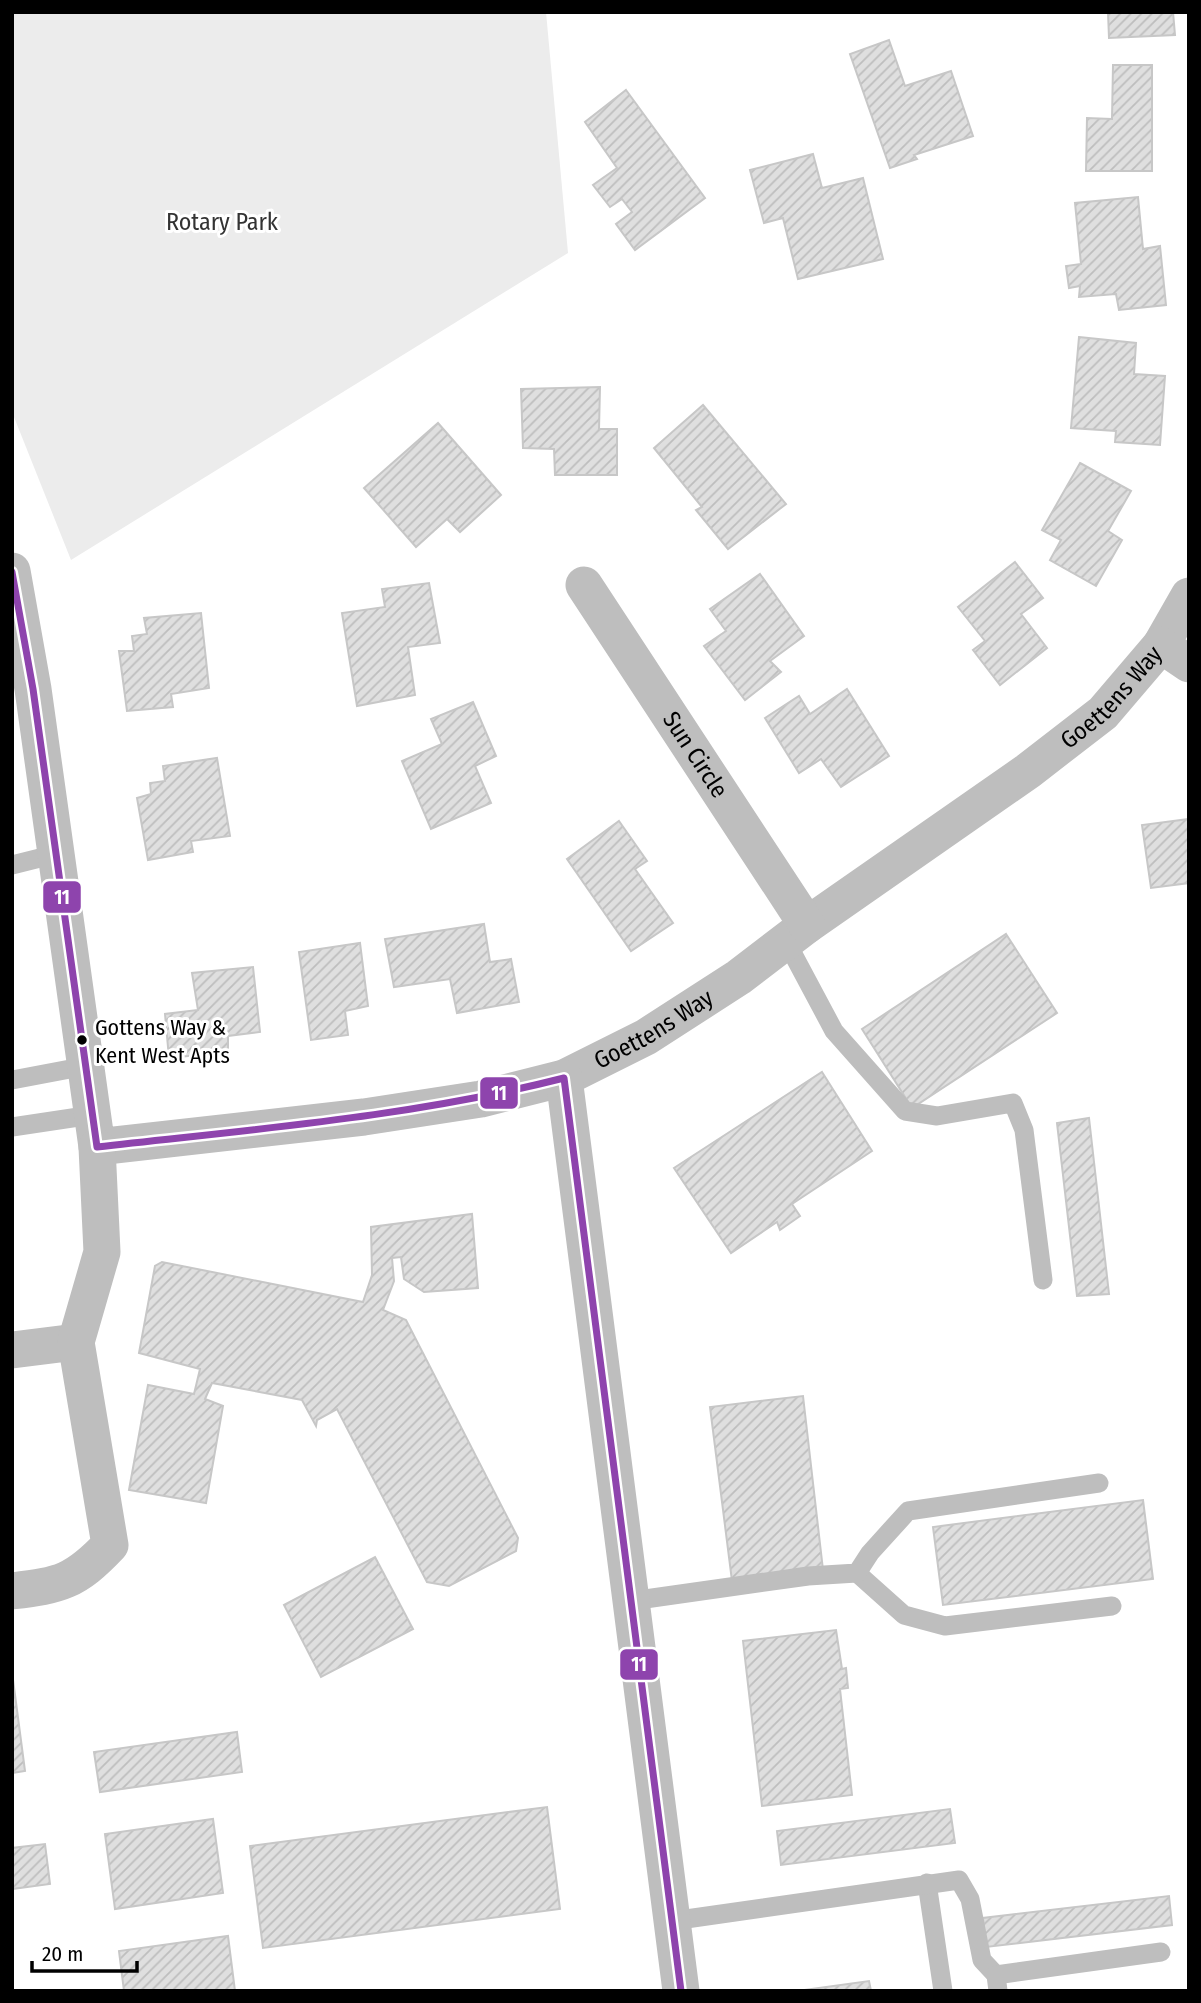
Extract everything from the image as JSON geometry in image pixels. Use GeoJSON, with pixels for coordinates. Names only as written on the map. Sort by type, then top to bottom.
{"type":"FeatureCollection","features":[{"type":"Feature","properties":{"kind":"street"},"geometry":{"type":"LineString","coordinates":[[12,571],[33,689],[95,1131],[102,1252],[76,1342],[110,1545],[91,1565],[58,1585],[12,1591]]}},
{"type":"Feature","properties":{"kind":"street","name":"Sun Circle"},"geometry":{"type":"LineString","coordinates":[[584,585],[797,933]]}},
{"type":"Feature","properties":{"kind":"street","name":"Goettens Way"},"geometry":{"type":"LineString","coordinates":[[95,1131],[364,1117],[481,1099],[564,1077],[646,1037],[739,977],[797,933],[1028,771],[1175,655],[1189,596]]}},
{"type":"Feature","properties":{"kind":"street"},"geometry":{"type":"LineString","coordinates":[[564,1077],[681,1991]]}},
{"type":"Feature","properties":{"kind":"street"},"geometry":{"type":"LineString","coordinates":[[12,1350],[76,1342]]}},
{"type":"Feature","properties":{"kind":"lane"},"geometry":{"type":"LineString","coordinates":[[12,865],[56,854]]}},
{"type":"Feature","properties":{"kind":"lane"},"geometry":{"type":"LineString","coordinates":[[797,933],[834,1031],[905,1111],[937,1116],[1013,1103],[1024,1130],[1043,1280]]}},
{"type":"Feature","properties":{"kind":"lane"},"geometry":{"type":"LineString","coordinates":[[12,1080],[86,1066]]}},
{"type":"Feature","properties":{"kind":"lane"},"geometry":{"type":"LineString","coordinates":[[12,1127],[95,1131]]}},
{"type":"Feature","properties":{"kind":"lane"},"geometry":{"type":"LineString","coordinates":[[857,1573],[870,1553],[908,1511],[1099,1483]]}},
{"type":"Feature","properties":{"kind":"lane"},"geometry":{"type":"LineString","coordinates":[[631,1601],[808,1576],[857,1573],[904,1615],[945,1626],[1112,1606]]}},
{"type":"Feature","properties":{"kind":"lane"},"geometry":{"type":"LineString","coordinates":[[672,1921],[959,1880],[971,1899],[982,1960],[997,1983],[1161,1952]]}},
{"type":"Feature","properties":{"kind":"lane"},"geometry":{"type":"LineString","coordinates":[[927,1883],[943,1991]]}},
{"type":"Feature","properties":{"kind":"green space","name":"Rotary Park"},"geometry":{"type":"Polygon","coordinates":[[[12,12],[546,12],[568,253],[71,560],[12,412],[12,12]]]}},
{"type":"Feature","properties":{"kind":"building"},"geometry":{"type":"Polygon","coordinates":[[[1108,12],[1173,12],[1175,35],[1109,38],[1108,12]]]}},
{"type":"Feature","properties":{"kind":"building"},"geometry":{"type":"Polygon","coordinates":[[[889,40],[905,86],[951,71],[973,136],[914,155],[917,159],[890,168],[850,54],[889,40]]]}},
{"type":"Feature","properties":{"kind":"building"},"geometry":{"type":"Polygon","coordinates":[[[1113,65],[1152,65],[1152,171],[1086,171],[1087,118],[1112,119],[1113,65]]]}},
{"type":"Feature","properties":{"kind":"building"},"geometry":{"type":"Polygon","coordinates":[[[626,90],[705,198],[635,250],[616,224],[632,212],[622,199],[610,207],[593,185],[617,168],[585,122],[626,90]]]}},
{"type":"Feature","properties":{"kind":"building"},"geometry":{"type":"Polygon","coordinates":[[[813,154],[822,188],[863,178],[883,259],[798,279],[783,218],[764,223],[750,170],[813,154]]]}},
{"type":"Feature","properties":{"kind":"building"},"geometry":{"type":"Polygon","coordinates":[[[1138,197],[1143,249],[1160,246],[1166,305],[1119,310],[1116,294],[1079,297],[1080,286],[1069,288],[1066,266],[1081,264],[1075,203],[1138,197]]]}},
{"type":"Feature","properties":{"kind":"building"},"geometry":{"type":"Polygon","coordinates":[[[1079,337],[1136,343],[1134,374],[1165,376],[1160,445],[1115,442],[1116,431],[1071,428],[1079,337]]]}},
{"type":"Feature","properties":{"kind":"building"},"geometry":{"type":"Polygon","coordinates":[[[600,387],[599,429],[617,429],[617,475],[555,475],[554,449],[523,448],[521,389],[600,387]]]}},
{"type":"Feature","properties":{"kind":"building"},"geometry":{"type":"Polygon","coordinates":[[[703,405],[786,504],[728,549],[696,510],[702,507],[654,448],[703,405]]]}},
{"type":"Feature","properties":{"kind":"building"},"geometry":{"type":"Polygon","coordinates":[[[438,423],[501,495],[460,532],[447,519],[416,547],[364,488],[438,423]]]}},
{"type":"Feature","properties":{"kind":"building"},"geometry":{"type":"Polygon","coordinates":[[[1080,463],[1131,491],[1108,531],[1122,540],[1096,586],[1050,560],[1061,540],[1042,530],[1080,463]]]}},
{"type":"Feature","properties":{"kind":"building"},"geometry":{"type":"Polygon","coordinates":[[[1015,562],[1043,598],[1021,614],[1047,648],[1000,685],[973,650],[985,641],[958,607],[1015,562]]]}},
{"type":"Feature","properties":{"kind":"building"},"geometry":{"type":"Polygon","coordinates":[[[760,574],[804,636],[770,661],[781,672],[745,700],[704,646],[726,631],[710,609],[760,574]]]}},
{"type":"Feature","properties":{"kind":"building"},"geometry":{"type":"Polygon","coordinates":[[[429,583],[440,643],[408,647],[415,695],[357,706],[342,613],[385,607],[382,589],[429,583]]]}},
{"type":"Feature","properties":{"kind":"building"},"geometry":{"type":"Polygon","coordinates":[[[201,613],[209,688],[171,694],[173,707],[127,711],[119,651],[134,651],[132,636],[147,634],[144,618],[201,613]]]}},
{"type":"Feature","properties":{"kind":"building"},"geometry":{"type":"Polygon","coordinates":[[[847,689],[889,756],[841,787],[821,759],[799,773],[765,718],[799,696],[810,714],[847,689]]]}},
{"type":"Feature","properties":{"kind":"building"},"geometry":{"type":"Polygon","coordinates":[[[473,702],[496,756],[475,766],[491,803],[431,829],[402,761],[442,744],[431,719],[473,702]]]}},
{"type":"Feature","properties":{"kind":"building"},"geometry":{"type":"Polygon","coordinates":[[[217,758],[230,836],[191,841],[193,852],[148,860],[137,798],[151,794],[150,783],[165,781],[163,766],[217,758]]]}},
{"type":"Feature","properties":{"kind":"building"},"geometry":{"type":"Polygon","coordinates":[[[1189,819],[1189,883],[1151,888],[1142,825],[1189,819]]]}},
{"type":"Feature","properties":{"kind":"building"},"geometry":{"type":"Polygon","coordinates":[[[619,821],[647,861],[635,869],[673,923],[631,951],[567,859],[619,821]]]}},
{"type":"Feature","properties":{"kind":"building"},"geometry":{"type":"Polygon","coordinates":[[[484,924],[490,962],[511,959],[519,1002],[457,1013],[450,979],[394,987],[385,939],[484,924]]]}},
{"type":"Feature","properties":{"kind":"building"},"geometry":{"type":"Polygon","coordinates":[[[1006,934],[1057,1013],[912,1108],[862,1029],[1006,934]]]}},
{"type":"Feature","properties":{"kind":"building"},"geometry":{"type":"Polygon","coordinates":[[[360,943],[368,1006],[345,1011],[348,1035],[311,1040],[299,952],[360,943]]]}},
{"type":"Feature","properties":{"kind":"building"},"geometry":{"type":"Polygon","coordinates":[[[253,967],[260,1032],[228,1036],[228,1052],[169,1058],[165,1014],[198,1010],[192,973],[253,967]]]}},
{"type":"Feature","properties":{"kind":"building"},"geometry":{"type":"Polygon","coordinates":[[[822,1072],[872,1151],[792,1204],[800,1216],[780,1230],[777,1222],[731,1253],[674,1168],[822,1072]]]}},
{"type":"Feature","properties":{"kind":"building"},"geometry":{"type":"Polygon","coordinates":[[[1089,1118],[1109,1294],[1077,1296],[1057,1123],[1089,1118]]]}},
{"type":"Feature","properties":{"kind":"building"},"geometry":{"type":"Polygon","coordinates":[[[472,1214],[478,1288],[424,1292],[404,1279],[401,1257],[392,1258],[394,1281],[383,1310],[406,1320],[518,1538],[516,1551],[449,1586],[427,1582],[337,1409],[317,1420],[316,1426],[302,1400],[212,1383],[205,1399],[223,1406],[206,1503],[129,1490],[148,1385],[194,1394],[200,1369],[139,1353],[155,1266],[162,1262],[363,1302],[372,1275],[371,1227],[472,1214]]]}},
{"type":"Feature","properties":{"kind":"building"},"geometry":{"type":"Polygon","coordinates":[[[803,1396],[823,1570],[732,1581],[710,1407],[803,1396]]]}},
{"type":"Feature","properties":{"kind":"building"},"geometry":{"type":"Polygon","coordinates":[[[1143,1500],[1153,1579],[943,1605],[933,1527],[1143,1500]]]}},
{"type":"Feature","properties":{"kind":"building"},"geometry":{"type":"Polygon","coordinates":[[[375,1557],[413,1629],[321,1677],[284,1605],[375,1557]]]}},
{"type":"Feature","properties":{"kind":"building"},"geometry":{"type":"Polygon","coordinates":[[[836,1630],[848,1688],[840,1689],[852,1795],[762,1806],[743,1641],[836,1630]]]}},
{"type":"Feature","properties":{"kind":"building"},"geometry":{"type":"Polygon","coordinates":[[[12,1672],[25,1771],[12,1773],[12,1672]]]}},
{"type":"Feature","properties":{"kind":"building"},"geometry":{"type":"Polygon","coordinates":[[[237,1732],[242,1772],[100,1792],[94,1752],[237,1732]]]}},
{"type":"Feature","properties":{"kind":"building"},"geometry":{"type":"Polygon","coordinates":[[[547,1807],[560,1909],[263,1948],[250,1846],[547,1807]]]}},
{"type":"Feature","properties":{"kind":"building"},"geometry":{"type":"Polygon","coordinates":[[[950,1809],[955,1843],[781,1865],[777,1831],[950,1809]]]}},
{"type":"Feature","properties":{"kind":"building"},"geometry":{"type":"Polygon","coordinates":[[[213,1819],[223,1893],[115,1909],[105,1834],[213,1819]]]}},
{"type":"Feature","properties":{"kind":"building"},"geometry":{"type":"Polygon","coordinates":[[[45,1844],[50,1884],[12,1889],[12,1848],[45,1844]]]}},
{"type":"Feature","properties":{"kind":"building"},"geometry":{"type":"Polygon","coordinates":[[[1169,1896],[1172,1925],[986,1947],[983,1918],[1169,1896]]]}},
{"type":"Feature","properties":{"kind":"building"},"geometry":{"type":"Polygon","coordinates":[[[228,1936],[235,1991],[124,1991],[119,1951],[228,1936]]]}},
{"type":"Feature","properties":{"kind":"building"},"geometry":{"type":"Polygon","coordinates":[[[869,1981],[871,1991],[797,1991],[869,1981]]]}},
{"type":"Feature","properties":{"kind":"transit line","name":"11"},"geometry":{"type":"LineString","coordinates":[[12,572],[33,689],[97,1147],[390,1112],[449,1103],[564,1078],[681,1991]]}},
{"type":"Feature","properties":{"kind":"place","name":"Gottens Way & Kent West Apts"},"geometry":{"type":"Point","coordinates":[82,1040]}}]}
